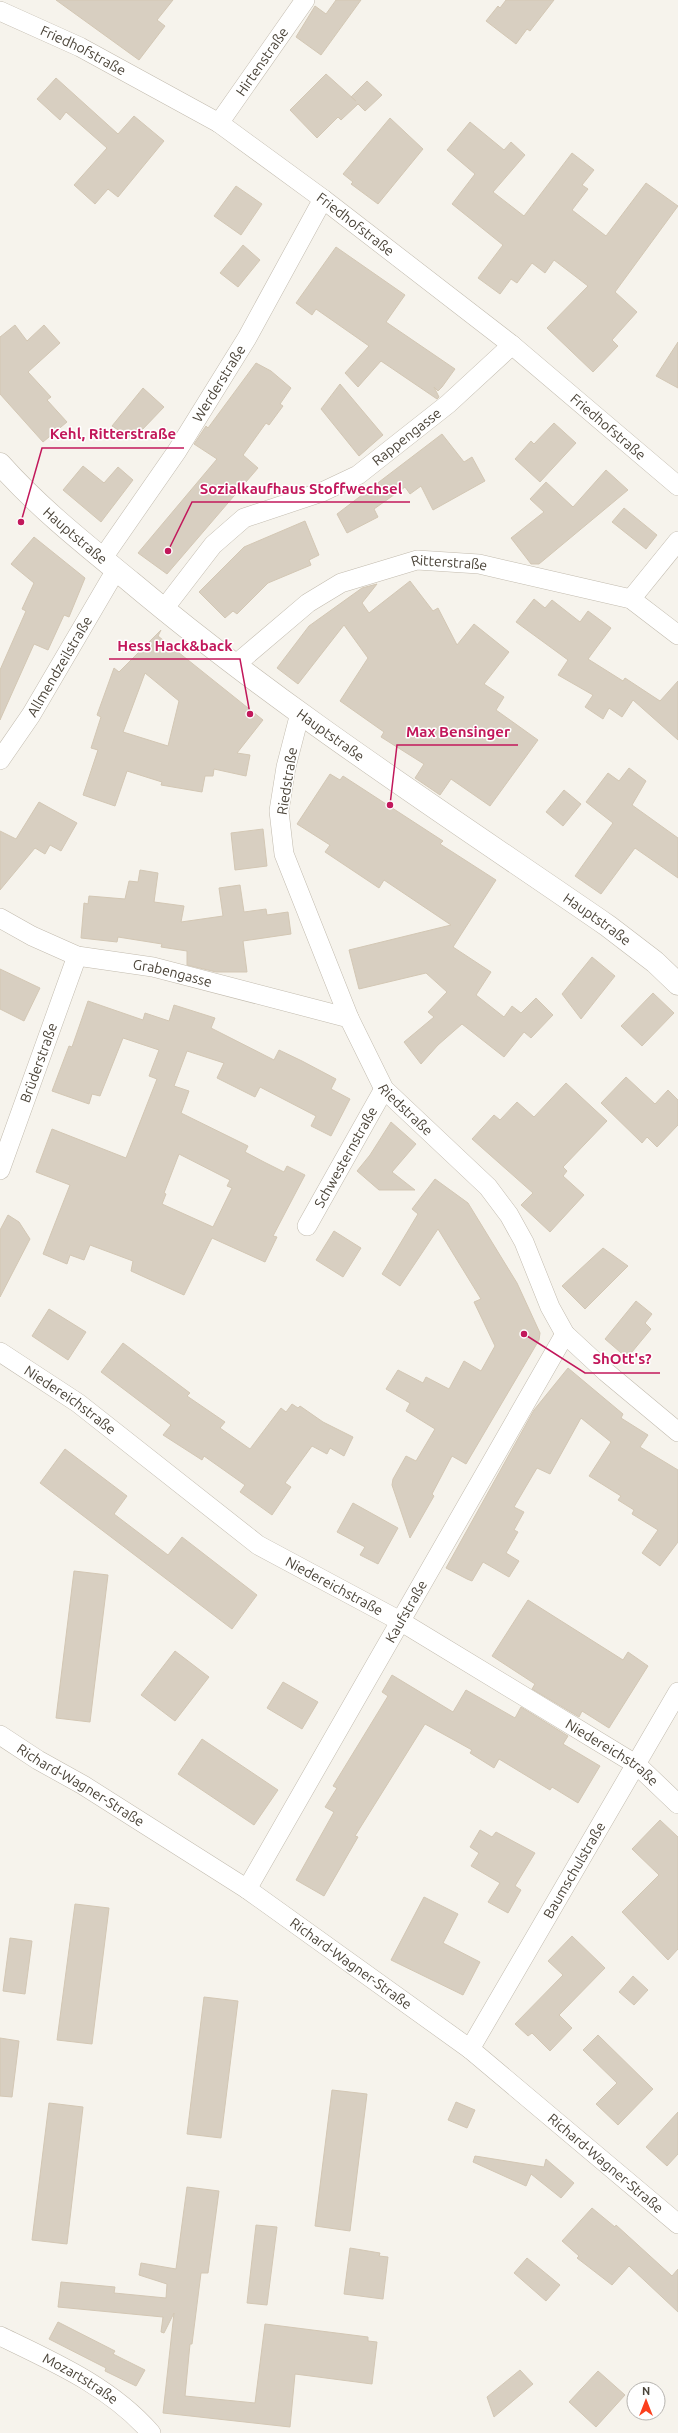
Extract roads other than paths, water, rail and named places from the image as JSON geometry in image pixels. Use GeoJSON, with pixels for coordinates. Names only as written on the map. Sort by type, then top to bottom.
{"type":"FeatureCollection","features":[{"type":"Feature","properties":{"kind":"street","name":"Hirtenstraße"},"geometry":{"type":"LineString","coordinates":[[219,123],[304,0]]}},
{"type":"Feature","properties":{"kind":"street","name":"Friedhofstraße"},"geometry":{"type":"LineString","coordinates":[[0,11],[80,47],[219,123],[322,199],[512,345],[678,486]]}},
{"type":"Feature","properties":{"kind":"street","name":"Werderstraße"},"geometry":{"type":"LineString","coordinates":[[109,564],[177,450],[247,338],[322,199]]}},
{"type":"Feature","properties":{"kind":"street","name":"Rappengasse"},"geometry":{"type":"LineString","coordinates":[[163,610],[213,545],[244,518],[322,492],[358,475],[448,404],[512,345]]}},
{"type":"Feature","properties":{"kind":"street","name":"Hauptstraße"},"geometry":{"type":"LineString","coordinates":[[0,464],[45,510],[163,610],[300,714],[608,926],[655,962],[678,984]]}},
{"type":"Feature","properties":{"kind":"street"},"geometry":{"type":"LineString","coordinates":[[631,599],[678,541]]}},
{"type":"Feature","properties":{"kind":"street","name":"Ritterstraße"},"geometry":{"type":"LineString","coordinates":[[235,664],[308,603],[341,583],[417,560],[479,564],[631,599],[678,635]]}},
{"type":"Feature","properties":{"kind":"street","name":"Allmendzeilstraße"},"geometry":{"type":"LineString","coordinates":[[0,760],[31,715],[109,564]]}},
{"type":"Feature","properties":{"kind":"street","name":"Riedstraße"},"geometry":{"type":"LineString","coordinates":[[300,714],[286,767],[279,811],[284,854],[349,1018],[384,1089],[488,1187],[510,1215],[524,1242],[550,1307],[565,1334],[606,1372],[678,1432]]}},
{"type":"Feature","properties":{"kind":"street","name":"Grabengasse"},"geometry":{"type":"LineString","coordinates":[[0,918],[32,936],[77,956],[153,967],[349,1018]]}},
{"type":"Feature","properties":{"kind":"street","name":"Brüderstraße"},"geometry":{"type":"LineString","coordinates":[[0,1170],[77,956]]}},
{"type":"Feature","properties":{"kind":"street","name":"Schwesternstraße"},"geometry":{"type":"LineString","coordinates":[[307,1226],[384,1089]]}},
{"type":"Feature","properties":{"kind":"street","name":"Kaufstraße"},"geometry":{"type":"LineString","coordinates":[[247,1889],[565,1334]]}},
{"type":"Feature","properties":{"kind":"street","name":"Niedereichstraße"},"geometry":{"type":"LineString","coordinates":[[0,1352],[78,1403],[258,1545],[400,1621],[637,1765],[678,1804]]}},
{"type":"Feature","properties":{"kind":"street","name":"Baumschulstraße"},"geometry":{"type":"LineString","coordinates":[[470,2049],[637,1765],[678,1692]]}},
{"type":"Feature","properties":{"kind":"street","name":"Richard-Wagner-Straße"},"geometry":{"type":"LineString","coordinates":[[0,1735],[38,1760],[83,1785],[247,1889],[470,2049],[678,2224]]}},
{"type":"Feature","properties":{"kind":"street","name":"Mozartstraße"},"geometry":{"type":"LineString","coordinates":[[0,2336],[61,2365],[106,2392],[137,2417],[151,2433]]}},
{"type":"Feature","properties":{"kind":"place","name":"Kehl, Ritterstraße"},"geometry":{"type":"Point","coordinates":[21,522]}},
{"type":"Feature","properties":{"kind":"place","name":"Sozialkaufhaus Stoffwechsel"},"geometry":{"type":"Point","coordinates":[168,551]}},
{"type":"Feature","properties":{"kind":"place","name":"Hess Hack&back"},"geometry":{"type":"Point","coordinates":[250,714]}},
{"type":"Feature","properties":{"kind":"place","name":"Max Bensinger"},"geometry":{"type":"Point","coordinates":[390,805]}},
{"type":"Feature","properties":{"kind":"place","name":"ShOtt's?"},"geometry":{"type":"Point","coordinates":[524,1334]}}]}
